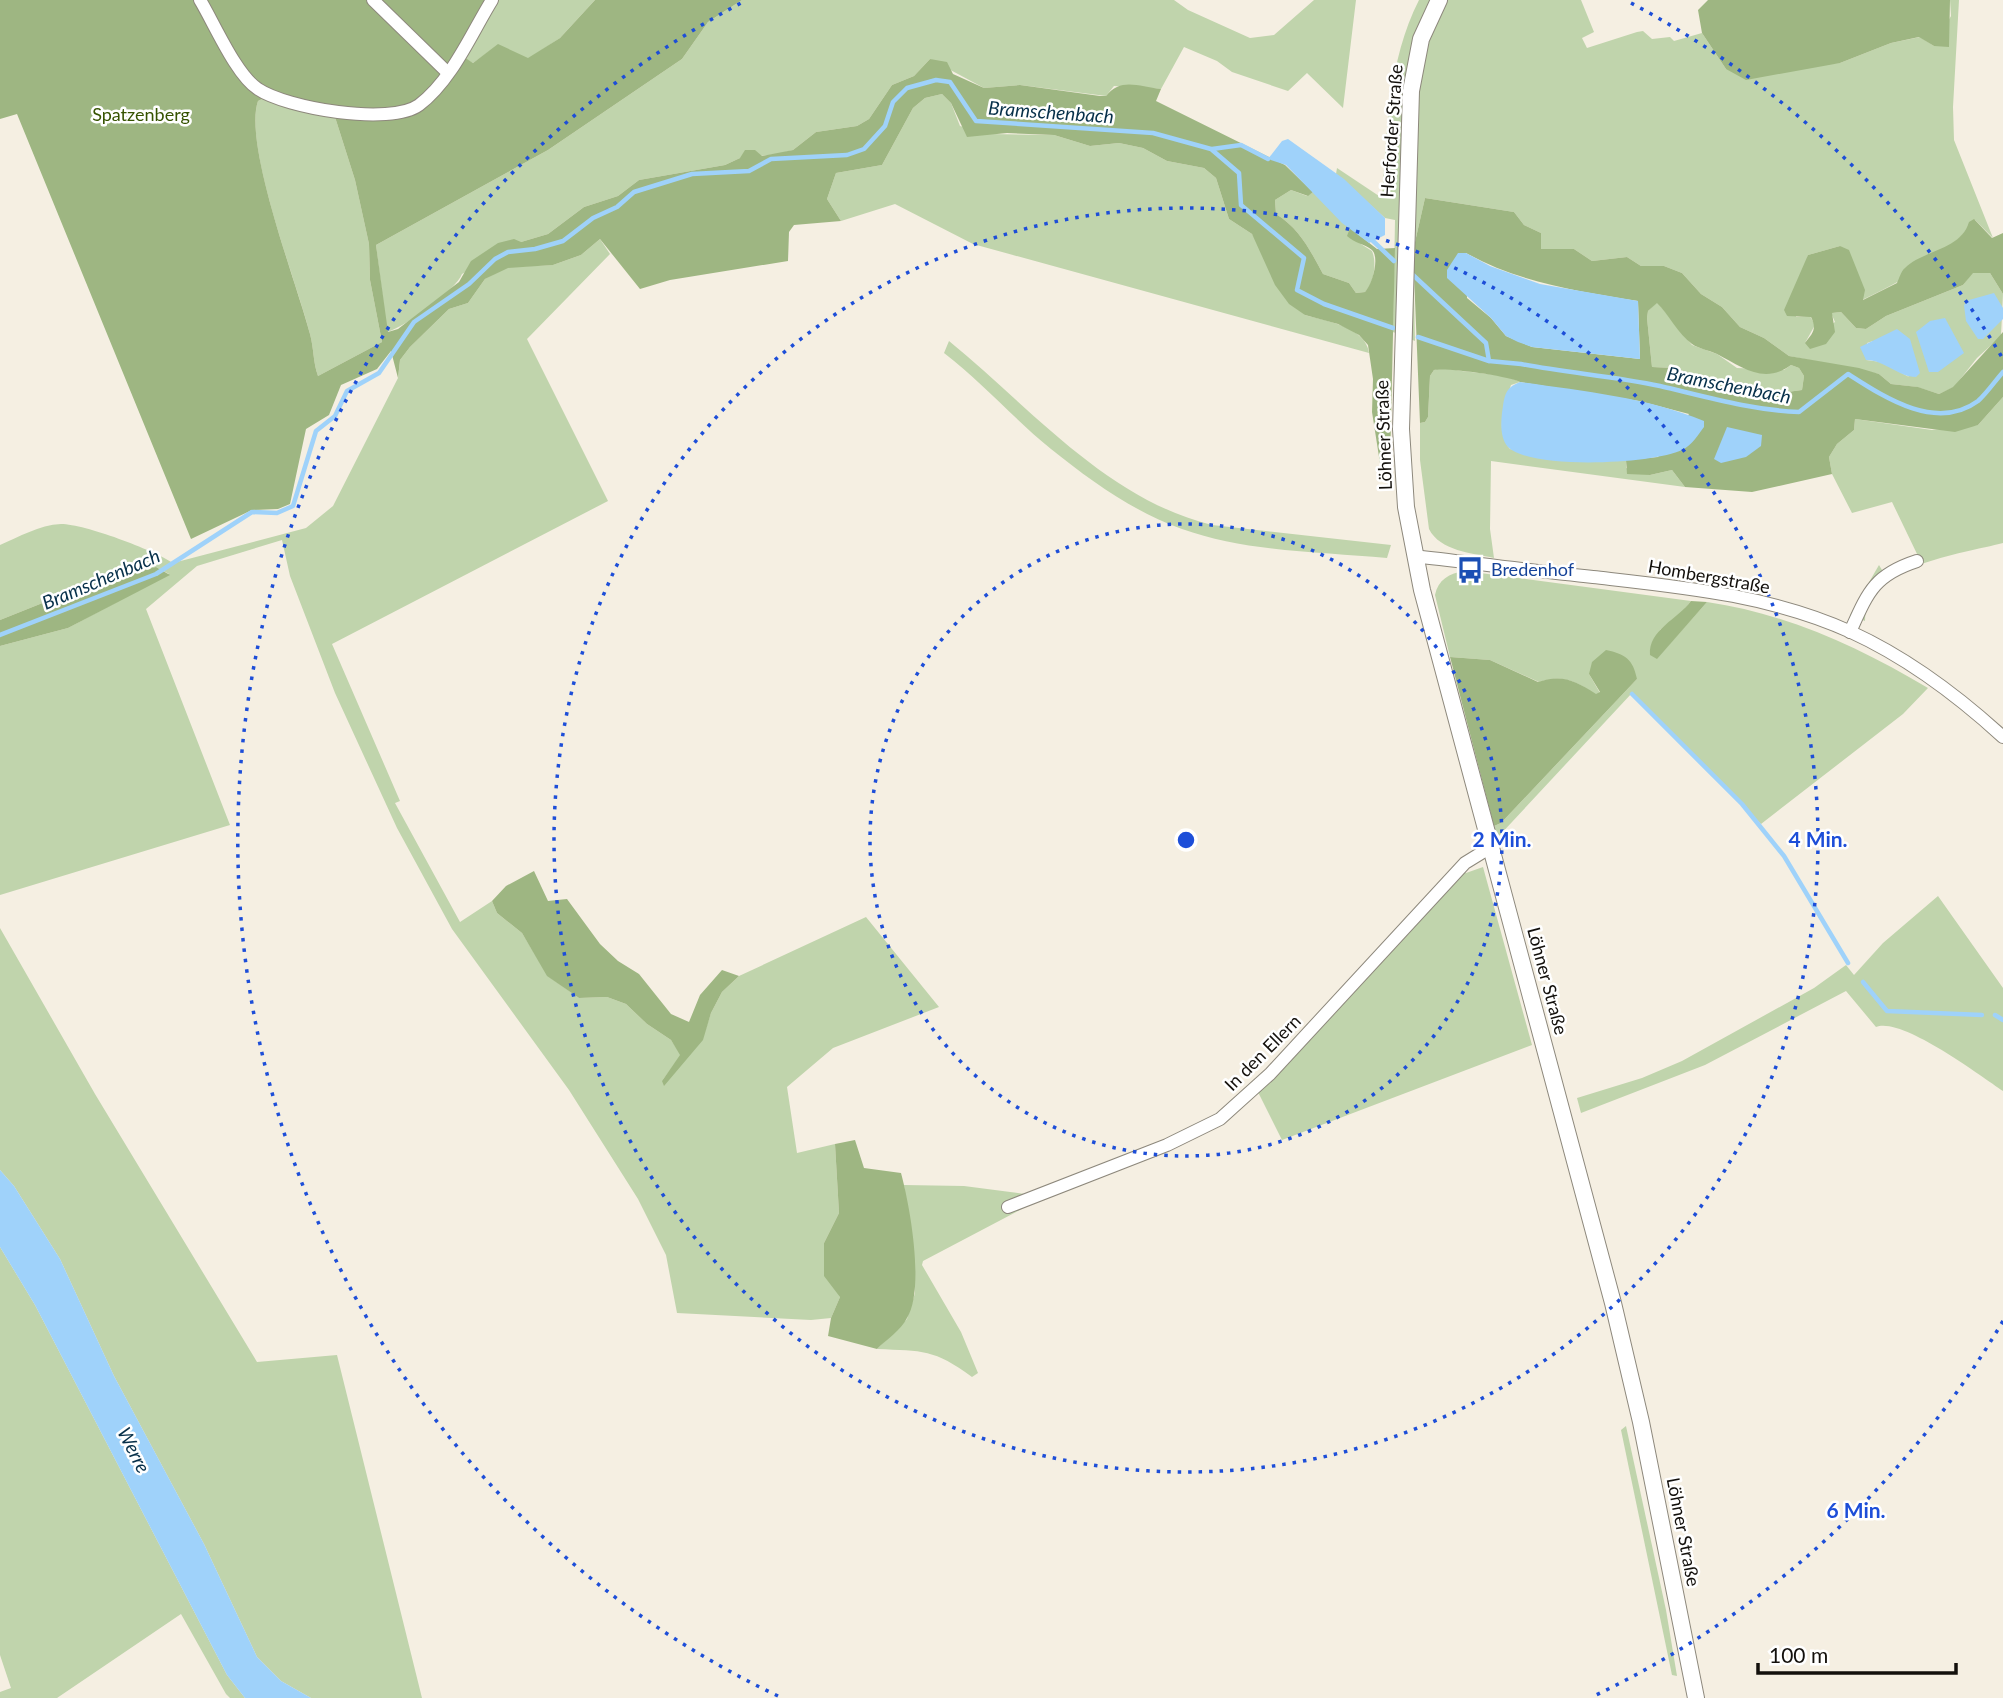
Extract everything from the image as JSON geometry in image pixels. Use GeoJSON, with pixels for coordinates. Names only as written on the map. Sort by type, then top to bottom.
{"type":"FeatureCollection","features":[{"type":"Feature","properties":{"kind":"main road","name":"Herforder Straße"},"geometry":{"type":"LineString","coordinates":[[1405,269],[1411,91],[1421,39],[1440,0]]}},
{"type":"Feature","properties":{"kind":"main road","name":"Löhner Straße"},"geometry":{"type":"LineString","coordinates":[[1405,269],[1401,441],[1414,556],[1613,1303],[1641,1422],[1696,1698]]}},
{"type":"Feature","properties":{"kind":"street"},"geometry":{"type":"LineString","coordinates":[[200,0],[246,77],[257,89],[318,109],[386,114],[418,106],[448,73],[492,0]]}},
{"type":"Feature","properties":{"kind":"street"},"geometry":{"type":"LineString","coordinates":[[373,0],[448,73]]}},
{"type":"Feature","properties":{"kind":"street","name":"Hombergstraße"},"geometry":{"type":"LineString","coordinates":[[1414,556],[1720,593],[1760,601],[1850,632],[1935,680],[2003,737]]}},
{"type":"Feature","properties":{"kind":"street"},"geometry":{"type":"LineString","coordinates":[[1850,632],[1865,599],[1880,577],[1917,561]]}},
{"type":"Feature","properties":{"kind":"street","name":"In den Ellern"},"geometry":{"type":"LineString","coordinates":[[1008,1208],[1167,1145],[1220,1119],[1270,1074],[1465,863],[1491,848]]}},
{"type":"Feature","properties":{"kind":"green space","name":"Spatzenberg"},"geometry":{"type":"Polygon","coordinates":[[[0,0],[499,0],[464,57],[473,63],[498,44],[528,58],[560,38],[595,0],[742,0],[708,22],[682,59],[548,150],[376,245],[388,332],[398,329],[459,282],[471,261],[498,243],[514,239],[521,242],[548,234],[584,207],[618,196],[639,180],[725,165],[740,158],[745,150],[755,150],[762,156],[793,150],[816,132],[857,126],[869,119],[892,85],[914,76],[930,59],[947,62],[953,74],[984,88],[1020,85],[1100,96],[1106,96],[1124,85],[1161,89],[1156,101],[1285,165],[1313,192],[1308,196],[1291,190],[1275,200],[1276,214],[1298,233],[1323,274],[1349,283],[1356,293],[1368,289],[1374,271],[1374,254],[1369,248],[1347,236],[1350,228],[1377,249],[1395,248],[1390,464],[1386,466],[1380,463],[1372,412],[1373,379],[1368,345],[1359,335],[1338,324],[1305,315],[1289,304],[1275,285],[1252,234],[1229,219],[1216,178],[1204,168],[1167,161],[1143,148],[1119,143],[1090,146],[1054,135],[1007,133],[967,137],[951,103],[942,94],[925,98],[913,108],[882,165],[836,173],[827,199],[841,221],[794,225],[789,232],[788,261],[670,280],[640,289],[600,239],[581,255],[553,265],[508,268],[485,279],[468,303],[449,309],[410,347],[400,360],[398,378],[391,351],[377,369],[341,385],[329,415],[306,429],[290,504],[278,509],[252,510],[191,539],[17,114],[0,119],[0,0]],[[266,97],[258,101],[255,121],[264,180],[310,334],[318,376],[382,342],[370,280],[369,244],[355,180],[335,117],[266,97]]]}},
{"type":"Feature","properties":{"kind":"green space"},"geometry":{"type":"Polygon","coordinates":[[[499,0],[595,0],[560,38],[528,59],[498,45],[473,63],[464,58],[499,0]]]}},
{"type":"Feature","properties":{"kind":"green space"},"geometry":{"type":"Polygon","coordinates":[[[742,0],[1174,0],[1188,10],[1250,38],[1274,35],[1314,0],[1356,0],[1343,108],[1307,73],[1288,91],[1232,72],[1217,61],[1184,47],[1161,89],[1114,86],[1106,96],[1020,85],[984,88],[930,59],[914,76],[892,85],[869,119],[857,126],[816,132],[793,150],[778,154],[740,158],[725,165],[639,180],[618,196],[584,207],[548,234],[521,242],[462,274],[450,290],[429,308],[387,332],[376,245],[548,150],[682,59],[708,22],[742,0]]]}},
{"type":"Feature","properties":{"kind":"green space"},"geometry":{"type":"Polygon","coordinates":[[[1419,0],[1581,0],[1594,32],[1582,38],[1587,48],[1643,31],[1652,39],[1670,37],[1674,41],[1702,33],[1726,69],[1840,63],[1891,43],[1920,37],[1934,46],[1951,16],[1950,0],[1959,0],[1953,107],[1954,140],[1993,238],[1975,220],[1938,256],[1893,285],[1862,300],[1840,246],[1808,255],[1796,317],[1810,316],[1815,325],[1805,343],[1835,322],[1831,313],[1841,312],[1856,328],[1866,329],[1886,316],[1963,285],[1972,273],[1990,273],[2003,294],[2001,336],[1977,358],[1954,387],[1939,394],[1917,387],[1891,384],[1879,374],[1789,356],[1764,338],[1740,327],[1722,307],[1701,294],[1682,273],[1664,266],[1641,266],[1627,257],[1592,261],[1574,249],[1540,249],[1541,233],[1524,225],[1514,212],[1425,198],[1413,251],[1415,341],[1393,332],[1395,220],[1385,218],[1336,174],[1337,168],[1382,198],[1391,97],[1401,47],[1419,0]],[[1873,341],[1867,343],[1866,360],[1881,362],[1909,377],[1873,341]]]}},
{"type":"Feature","properties":{"kind":"green space"},"geometry":{"type":"Polygon","coordinates":[[[1708,0],[1950,0],[1949,47],[1934,46],[1919,37],[1891,43],[1840,63],[1746,80],[1726,69],[1702,33],[1698,10],[1708,0]]]}},
{"type":"Feature","properties":{"kind":"green space"},"geometry":{"type":"Polygon","coordinates":[[[942,94],[951,103],[960,126],[989,134],[1054,135],[1090,146],[1119,143],[1143,148],[1167,161],[1204,168],[1216,178],[1229,219],[1252,234],[1305,315],[1353,331],[1361,337],[1369,353],[973,244],[895,204],[841,221],[827,199],[836,173],[882,165],[913,108],[925,98],[942,94]]]}},
{"type":"Feature","properties":{"kind":"green space"},"geometry":{"type":"Polygon","coordinates":[[[266,97],[335,117],[355,180],[369,244],[370,280],[382,342],[318,376],[310,334],[264,181],[258,149],[255,122],[258,101],[266,97]]]}},
{"type":"Feature","properties":{"kind":"green space"},"geometry":{"type":"Polygon","coordinates":[[[1291,190],[1307,196],[1313,192],[1350,228],[1348,236],[1372,251],[1374,273],[1365,292],[1356,293],[1349,283],[1323,274],[1298,233],[1276,214],[1275,200],[1291,190]]]}},
{"type":"Feature","properties":{"kind":"green space"},"geometry":{"type":"Polygon","coordinates":[[[1425,198],[1514,212],[1524,225],[1541,233],[1541,249],[1574,249],[1592,261],[1627,257],[1641,266],[1664,266],[1682,273],[1701,294],[1722,307],[1740,327],[1764,338],[1789,356],[1859,368],[1879,374],[1891,384],[1918,387],[1939,394],[1953,387],[2003,332],[2003,397],[1978,425],[1955,432],[1855,419],[1854,430],[1837,444],[1829,457],[1832,474],[1752,492],[1685,487],[1672,470],[1650,475],[1627,474],[1626,460],[1658,457],[1689,414],[1639,401],[1520,382],[1504,377],[1434,370],[1430,376],[1428,417],[1425,422],[1420,423],[1413,251],[1425,198]],[[1466,253],[1467,298],[1491,318],[1506,336],[1532,347],[1640,359],[1638,301],[1528,279],[1466,253]],[[1657,303],[1648,311],[1647,318],[1652,367],[1673,368],[1764,395],[1802,390],[1804,376],[1799,368],[1791,365],[1772,374],[1762,374],[1698,347],[1682,335],[1657,303]]]}},
{"type":"Feature","properties":{"kind":"green space"},"geometry":{"type":"Polygon","coordinates":[[[1974,219],[1992,238],[2003,233],[2003,294],[1990,273],[1973,273],[1963,285],[1886,316],[1866,329],[1856,328],[1841,312],[1832,313],[1835,332],[1826,344],[1810,349],[1805,343],[1813,331],[1811,317],[1787,316],[1784,310],[1808,255],[1840,246],[1849,250],[1865,290],[1863,300],[1897,283],[1904,269],[1921,257],[1950,244],[1974,219]]]}},
{"type":"Feature","properties":{"kind":"green space"},"geometry":{"type":"Polygon","coordinates":[[[600,239],[610,254],[527,339],[608,501],[332,644],[400,801],[395,803],[460,922],[492,901],[497,913],[522,933],[548,976],[579,998],[607,997],[626,1004],[647,1024],[671,1040],[681,1055],[662,1081],[702,1040],[722,992],[739,976],[866,917],[939,1007],[833,1048],[787,1087],[797,1153],[835,1144],[839,1213],[824,1243],[840,1297],[831,1318],[811,1320],[677,1313],[666,1255],[638,1199],[569,1090],[452,929],[397,828],[335,693],[290,576],[282,540],[197,566],[146,609],[230,825],[0,895],[0,646],[68,628],[169,574],[156,567],[100,580],[0,620],[0,545],[37,529],[61,524],[72,525],[119,539],[173,563],[306,528],[333,506],[398,378],[400,360],[410,347],[449,309],[468,303],[485,279],[508,267],[553,265],[581,255],[600,239]]]}},
{"type":"Feature","properties":{"kind":"green space"},"geometry":{"type":"Polygon","coordinates":[[[1657,302],[1692,345],[1717,354],[1737,368],[1784,370],[1791,365],[1799,368],[1804,376],[1802,390],[1764,395],[1673,368],[1652,367],[1647,318],[1648,311],[1657,302]]]}},
{"type":"Feature","properties":{"kind":"green space"},"geometry":{"type":"Polygon","coordinates":[[[949,341],[1071,448],[1138,495],[1174,512],[1212,525],[1391,545],[1387,558],[1258,547],[1206,537],[1147,514],[1097,484],[1037,437],[944,353],[949,341]]]}},
{"type":"Feature","properties":{"kind":"green space"},"geometry":{"type":"Polygon","coordinates":[[[1444,367],[1503,376],[1520,382],[1511,385],[1502,418],[1505,442],[1510,449],[1565,461],[1626,460],[1626,468],[1650,475],[1672,470],[1685,487],[1491,461],[1490,529],[1494,558],[1449,547],[1429,529],[1420,460],[1420,423],[1425,422],[1428,417],[1430,376],[1434,370],[1444,367]]]}},
{"type":"Feature","properties":{"kind":"green space"},"geometry":{"type":"Polygon","coordinates":[[[2003,397],[2003,543],[1919,565],[1898,575],[1882,587],[1870,602],[1865,621],[1850,615],[1879,565],[1882,570],[1918,556],[1892,502],[1852,513],[1832,474],[1829,457],[1837,444],[1854,430],[1855,419],[1932,430],[1978,425],[2003,397]]]}},
{"type":"Feature","properties":{"kind":"green space"},"geometry":{"type":"Polygon","coordinates":[[[156,567],[170,575],[68,628],[0,646],[0,620],[100,580],[156,567]]]}},
{"type":"Feature","properties":{"kind":"green space"},"geometry":{"type":"Polygon","coordinates":[[[1465,571],[1691,601],[1660,630],[1657,658],[1707,602],[1766,615],[1822,634],[1876,659],[1928,688],[1903,714],[1761,824],[1632,693],[1498,837],[1494,826],[1501,823],[1637,679],[1589,674],[1600,693],[1596,695],[1569,680],[1539,682],[1490,660],[1450,657],[1435,595],[1445,578],[1465,571]]]}},
{"type":"Feature","properties":{"kind":"green space"},"geometry":{"type":"Polygon","coordinates":[[[1691,601],[1707,602],[1657,659],[1650,655],[1651,646],[1659,632],[1691,601]]]}},
{"type":"Feature","properties":{"kind":"green space"},"geometry":{"type":"Polygon","coordinates":[[[1606,650],[1627,658],[1637,679],[1501,823],[1494,826],[1450,657],[1490,660],[1538,682],[1568,680],[1596,694],[1600,692],[1589,674],[1592,662],[1606,650]]]}},
{"type":"Feature","properties":{"kind":"green space"},"geometry":{"type":"Polygon","coordinates":[[[1457,866],[1466,873],[1483,867],[1532,1045],[1282,1140],[1258,1092],[1226,1119],[1037,1201],[923,1261],[922,1265],[961,1332],[978,1373],[972,1377],[948,1361],[928,1353],[877,1349],[907,1319],[915,1293],[904,1185],[964,1186],[1025,1194],[1177,1136],[1211,1119],[1254,1083],[1457,866]]]}},
{"type":"Feature","properties":{"kind":"green space"},"geometry":{"type":"Polygon","coordinates":[[[534,871],[548,901],[567,899],[600,944],[618,961],[639,974],[671,1014],[689,1022],[700,995],[722,970],[739,976],[722,992],[711,1013],[703,1040],[664,1086],[662,1081],[680,1055],[671,1040],[647,1024],[626,1004],[607,997],[579,998],[547,976],[522,933],[497,913],[492,901],[506,886],[534,871]]]}},
{"type":"Feature","properties":{"kind":"green space"},"geometry":{"type":"Polygon","coordinates":[[[1938,896],[2003,988],[2003,1091],[1921,1039],[1888,1026],[1876,1027],[1846,991],[1705,1065],[1581,1113],[1577,1098],[1642,1078],[1682,1061],[1814,988],[1846,965],[1854,975],[1883,943],[1938,896]]]}},
{"type":"Feature","properties":{"kind":"green space"},"geometry":{"type":"Polygon","coordinates":[[[0,928],[95,1094],[257,1362],[337,1355],[422,1698],[311,1698],[281,1681],[257,1657],[204,1544],[114,1376],[60,1259],[14,1186],[0,1170],[0,928]]]}},
{"type":"Feature","properties":{"kind":"green space"},"geometry":{"type":"Polygon","coordinates":[[[855,1140],[864,1168],[901,1173],[914,1247],[915,1288],[912,1305],[901,1327],[877,1349],[828,1336],[831,1318],[840,1297],[824,1276],[824,1243],[839,1213],[835,1144],[855,1140]]]}},
{"type":"Feature","properties":{"kind":"green space"},"geometry":{"type":"Polygon","coordinates":[[[0,1247],[35,1305],[227,1675],[245,1698],[230,1698],[226,1694],[181,1614],[57,1698],[0,1698],[0,1692],[11,1688],[0,1655],[0,1247]]]}},
{"type":"Feature","properties":{"kind":"green space"},"geometry":{"type":"Polygon","coordinates":[[[1626,1426],[1666,1610],[1677,1676],[1672,1675],[1621,1430],[1626,1426]]]}},
{"type":"Feature","properties":{"kind":"water"},"geometry":{"type":"Polygon","coordinates":[[[1288,139],[1344,179],[1385,218],[1385,235],[1369,243],[1342,223],[1286,165],[1268,159],[1282,141],[1288,139]]]}},
{"type":"Feature","properties":{"kind":"water"},"geometry":{"type":"Polygon","coordinates":[[[1458,253],[1466,253],[1490,266],[1540,284],[1638,301],[1640,359],[1532,347],[1506,336],[1491,318],[1447,278],[1447,270],[1458,253]]]}},
{"type":"Feature","properties":{"kind":"water"},"geometry":{"type":"Polygon","coordinates":[[[1994,293],[2003,308],[2003,319],[1983,339],[1978,339],[1966,321],[1964,305],[1969,300],[1994,293]]]}},
{"type":"Feature","properties":{"kind":"water"},"geometry":{"type":"Polygon","coordinates":[[[1945,318],[1964,353],[1938,372],[1929,372],[1916,332],[1930,321],[1945,318]]]}},
{"type":"Feature","properties":{"kind":"water"},"geometry":{"type":"Polygon","coordinates":[[[1897,329],[1910,339],[1920,373],[1916,377],[1866,360],[1860,347],[1897,329]]]}},
{"type":"Feature","properties":{"kind":"water"},"geometry":{"type":"Polygon","coordinates":[[[1520,382],[1659,406],[1704,421],[1704,427],[1692,443],[1667,455],[1593,462],[1541,459],[1521,454],[1508,447],[1503,438],[1502,411],[1506,394],[1509,388],[1520,382]]]}},
{"type":"Feature","properties":{"kind":"water"},"geometry":{"type":"Polygon","coordinates":[[[1727,427],[1762,435],[1761,446],[1746,457],[1721,463],[1714,459],[1727,427]]]}},
{"type":"Feature","properties":{"kind":"water","name":"Werre"},"geometry":{"type":"Polygon","coordinates":[[[0,1170],[14,1186],[60,1259],[114,1376],[204,1544],[257,1657],[281,1681],[311,1698],[245,1698],[227,1675],[35,1305],[0,1247],[0,1170]]]}},
{"type":"Feature","properties":{"kind":"waterway","name":"Bramschenbach"},"geometry":{"type":"LineString","coordinates":[[0,635],[156,574],[252,512],[277,513],[293,506],[316,431],[335,416],[347,391],[379,373],[414,322],[469,284],[495,259],[508,252],[535,249],[563,241],[593,218],[617,207],[634,192],[692,174],[749,171],[771,159],[847,155],[864,149],[885,126],[893,102],[907,88],[936,80],[950,82],[976,121],[1153,133],[1211,149],[1239,173],[1241,205],[1304,258],[1297,290],[1324,304],[1393,328]]}},
{"type":"Feature","properties":{"kind":"waterway"},"geometry":{"type":"LineString","coordinates":[[1212,149],[1241,145],[1268,159]]}},
{"type":"Feature","properties":{"kind":"waterway"},"geometry":{"type":"LineString","coordinates":[[1372,240],[1394,261]]}},
{"type":"Feature","properties":{"kind":"waterway"},"geometry":{"type":"LineString","coordinates":[[1413,275],[1486,343],[1489,361]]}},
{"type":"Feature","properties":{"kind":"waterway","name":"Bramschenbach"},"geometry":{"type":"LineString","coordinates":[[1418,337],[1489,361],[1625,380],[1781,411],[1799,412],[1848,374],[1911,408],[1945,413],[1962,410],[1978,401],[2003,372]]}},
{"type":"Feature","properties":{"kind":"waterway"},"geometry":{"type":"LineString","coordinates":[[1632,694],[1742,804],[1784,856],[1848,963]]}},
{"type":"Feature","properties":{"kind":"waterway"},"geometry":{"type":"LineString","coordinates":[[1863,982],[1887,1011],[1982,1015]]}},
{"type":"Feature","properties":{"kind":"waterway"},"geometry":{"type":"LineString","coordinates":[[1995,1015],[2003,1020]]}},
{"type":"Feature","properties":{"kind":"place","name":"Bredenhof"},"geometry":{"type":"Point","coordinates":[1470,570]}}]}
